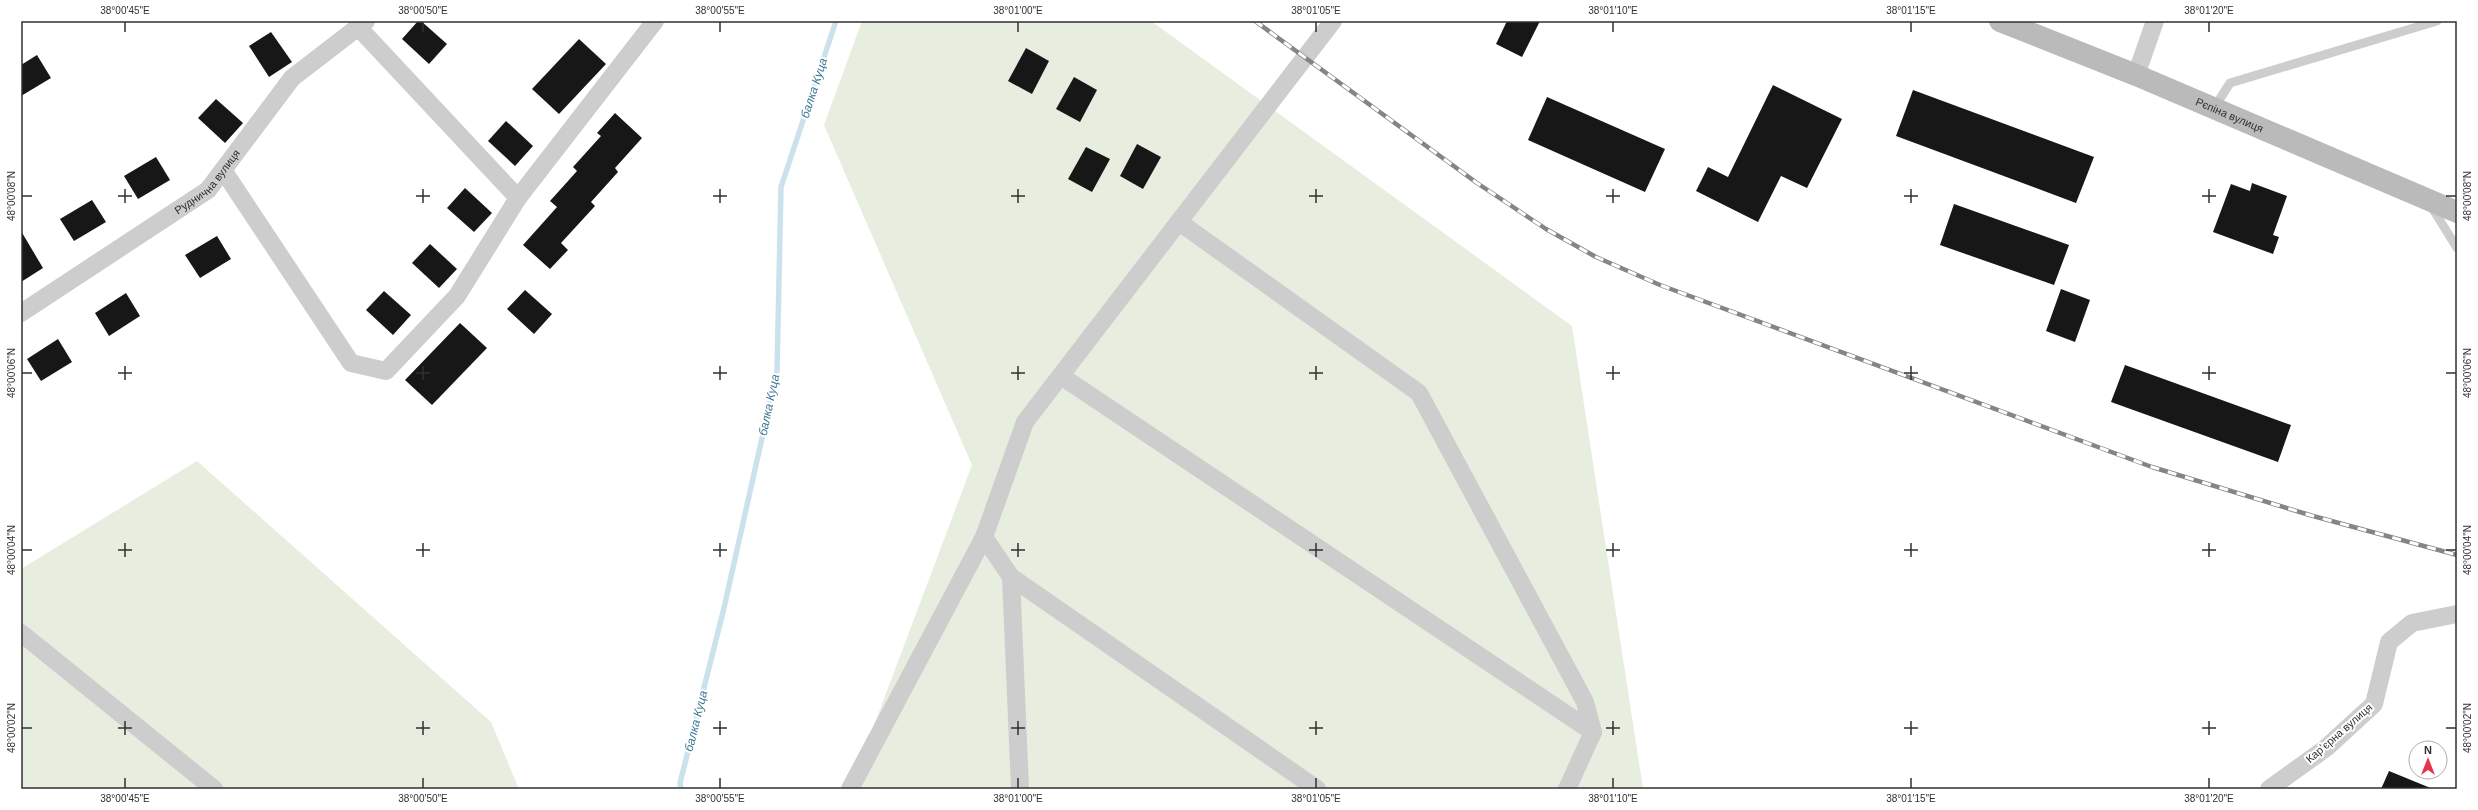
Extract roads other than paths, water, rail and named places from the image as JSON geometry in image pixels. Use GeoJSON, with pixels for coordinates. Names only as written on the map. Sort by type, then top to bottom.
{"type":"FeatureCollection","features":[{"type":"Feature","properties":{"kind":"street"},"geometry":{"type":"LineString","coordinates":[[223,170],[351,363],[386,371],[457,296],[518,198],[655,21]]}},
{"type":"Feature","properties":{"kind":"street"},"geometry":{"type":"LineString","coordinates":[[850,789],[984,537],[1025,422],[1333,21]]}},
{"type":"Feature","properties":{"kind":"street","name":"Рєпіна вулиця"},"geometry":{"type":"LineString","coordinates":[[2000,21],[2136,75],[2457,212]]}},
{"type":"Feature","properties":{"kind":"street"},"geometry":{"type":"LineString","coordinates":[[2136,75],[2155,21]]}},
{"type":"Feature","properties":{"kind":"street"},"geometry":{"type":"LineString","coordinates":[[362,24],[518,198]]}},
{"type":"Feature","properties":{"kind":"street","name":"Руднична вулиця"},"geometry":{"type":"LineString","coordinates":[[21,313],[208,190],[292,78],[362,24]]}},
{"type":"Feature","properties":{"kind":"street"},"geometry":{"type":"LineString","coordinates":[[1179,222],[1419,393],[1585,702],[1593,732],[1567,789]]}},
{"type":"Feature","properties":{"kind":"street"},"geometry":{"type":"LineString","coordinates":[[1061,376],[1593,732]]}},
{"type":"Feature","properties":{"kind":"street"},"geometry":{"type":"LineString","coordinates":[[984,537],[1011,577],[1317,789]]}},
{"type":"Feature","properties":{"kind":"street"},"geometry":{"type":"LineString","coordinates":[[1011,577],[1020,789]]}},
{"type":"Feature","properties":{"kind":"street","name":"Карʼєрна вулиця"},"geometry":{"type":"LineString","coordinates":[[2270,789],[2326,748],[2374,704],[2389,642],[2412,623],[2457,614]]}},
{"type":"Feature","properties":{"kind":"street"},"geometry":{"type":"LineString","coordinates":[[21,633],[214,789]]}},
{"type":"Feature","properties":{"kind":"lane"},"geometry":{"type":"LineString","coordinates":[[2214,108],[2230,83],[2437,21]]}},
{"type":"Feature","properties":{"kind":"lane"},"geometry":{"type":"LineString","coordinates":[[2427,200],[2457,248]]}},
{"type":"Feature","properties":{"kind":"waterway","name":"балка Куца"},"geometry":{"type":"LineString","coordinates":[[681,789],[680,783],[724,608],[777,371],[781,187],[836,21]]}},
{"type":"Feature","properties":{"kind":"railway"},"geometry":{"type":"LineString","coordinates":[[1255,21],[1477,183],[1546,229],[1596,257],[1660,285],[2152,467],[2313,516],[2457,555]]}}]}
